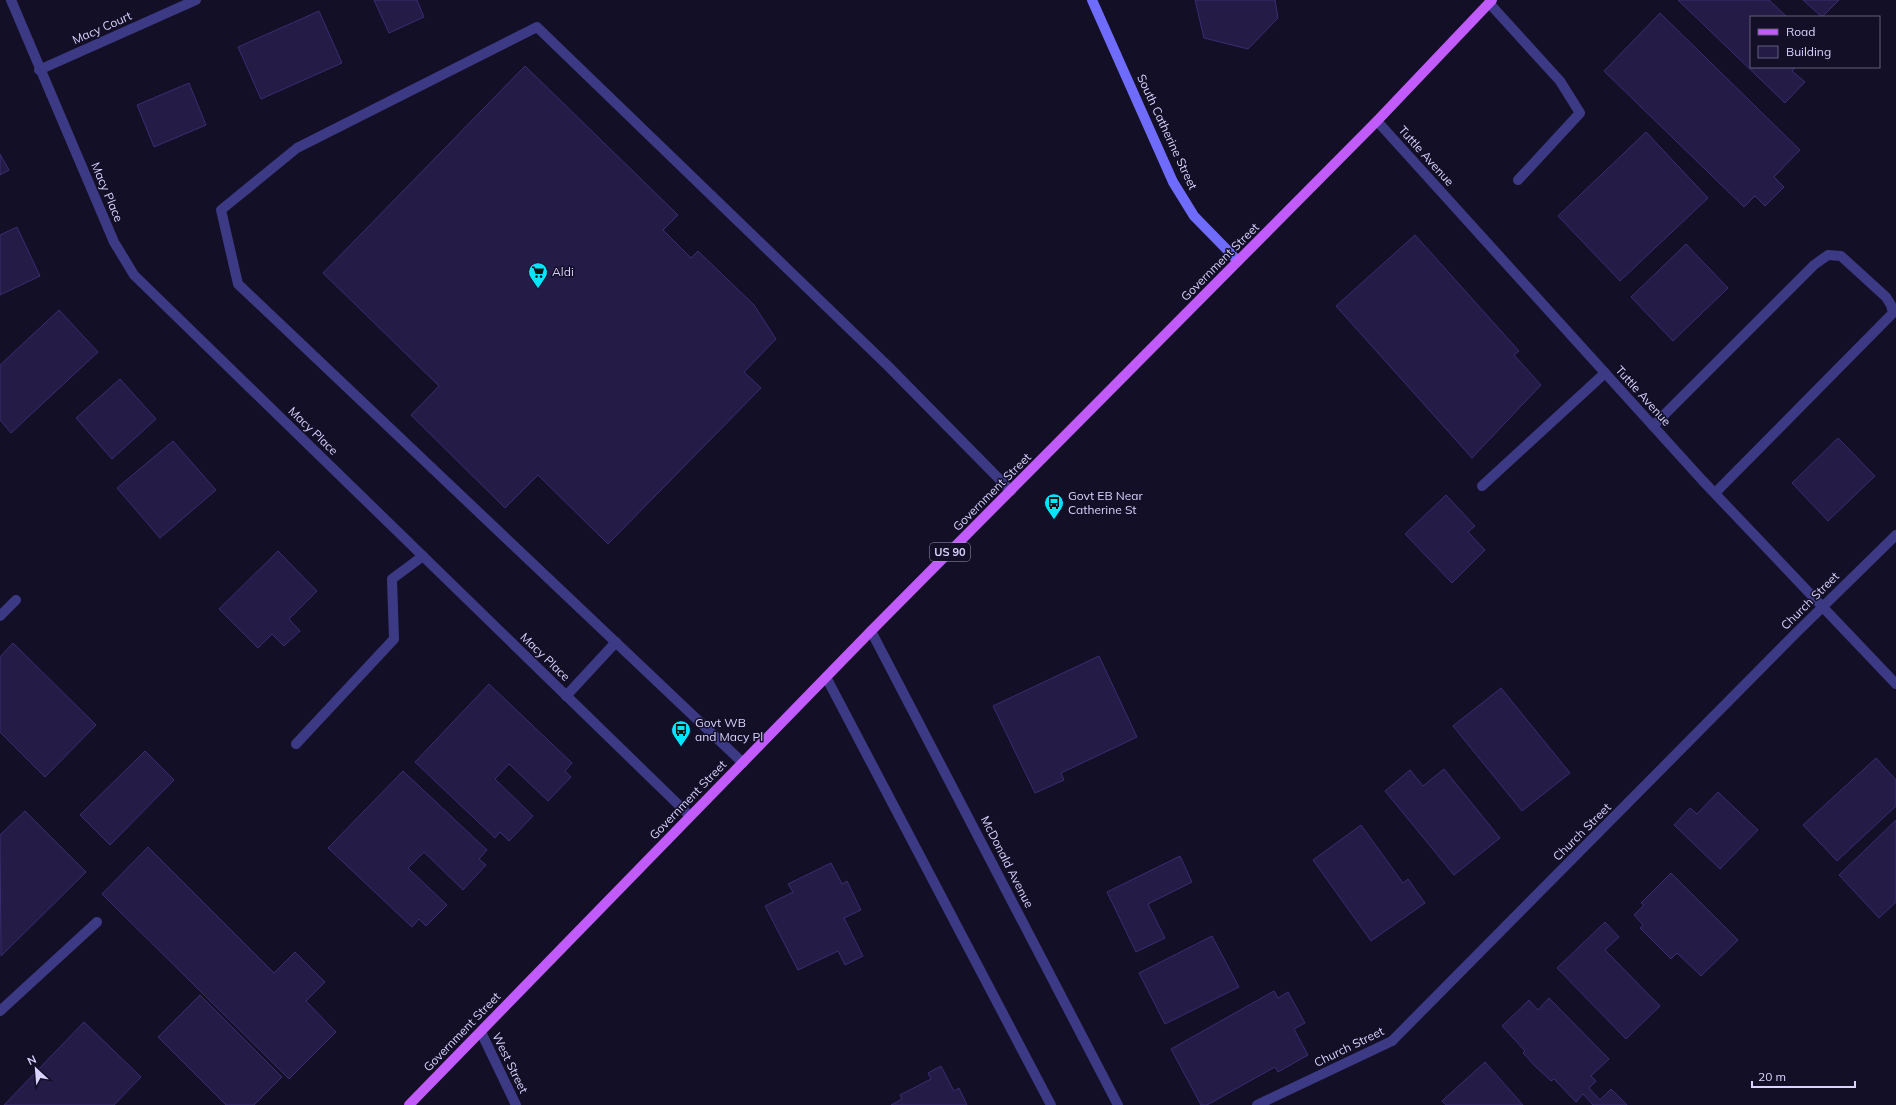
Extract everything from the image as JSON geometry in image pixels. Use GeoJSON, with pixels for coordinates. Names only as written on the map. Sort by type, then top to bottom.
{"type":"FeatureCollection","features":[{"type":"Feature","properties":{"kind":"main road","name":"Government Street"},"geometry":{"type":"LineString","coordinates":[[409,1105],[871,631],[1377,121],[1491,1]]}},
{"type":"Feature","properties":{"kind":"street","name":"Macy Place"},"geometry":{"type":"LineString","coordinates":[[11,0],[114,242],[134,275],[690,816]]}},
{"type":"Feature","properties":{"kind":"street","name":"Macy Court"},"geometry":{"type":"LineString","coordinates":[[40,70],[196,0]]}},
{"type":"Feature","properties":{"kind":"street","name":"South Catherine Street"},"geometry":{"type":"LineString","coordinates":[[1092,0],[1173,182],[1194,216],[1238,261]]}},
{"type":"Feature","properties":{"kind":"street"},"geometry":{"type":"LineString","coordinates":[[1491,1],[1560,81],[1580,113],[1518,180]]}},
{"type":"Feature","properties":{"kind":"street"},"geometry":{"type":"LineString","coordinates":[[743,763],[238,284],[221,210],[297,148],[537,26],[888,366],[1011,491]]}},
{"type":"Feature","properties":{"kind":"street","name":"Tuttle Avenue"},"geometry":{"type":"LineString","coordinates":[[1377,121],[1715,494],[1896,684]]}},
{"type":"Feature","properties":{"kind":"street"},"geometry":{"type":"LineString","coordinates":[[1653,426],[1814,265],[1828,255],[1841,256],[1886,297],[1892,305],[1894,314],[1715,494]]}},
{"type":"Feature","properties":{"kind":"street"},"geometry":{"type":"LineString","coordinates":[[1482,486],[1605,373]]}},
{"type":"Feature","properties":{"kind":"street","name":"Church Street"},"geometry":{"type":"LineString","coordinates":[[1257,1105],[1392,1041],[1896,535]]}},
{"type":"Feature","properties":{"kind":"street"},"geometry":{"type":"LineString","coordinates":[[296,744],[394,639],[392,579],[422,556]]}},
{"type":"Feature","properties":{"kind":"street"},"geometry":{"type":"LineString","coordinates":[[0,616],[16,600]]}},
{"type":"Feature","properties":{"kind":"street","name":"McDonald Avenue"},"geometry":{"type":"LineString","coordinates":[[871,631],[1118,1105]]}},
{"type":"Feature","properties":{"kind":"street"},"geometry":{"type":"LineString","coordinates":[[566,696],[616,642]]}},
{"type":"Feature","properties":{"kind":"street"},"geometry":{"type":"LineString","coordinates":[[826,677],[1051,1105]]}},
{"type":"Feature","properties":{"kind":"street"},"geometry":{"type":"LineString","coordinates":[[0,1011],[97,922]]}},
{"type":"Feature","properties":{"kind":"street","name":"West Street"},"geometry":{"type":"LineString","coordinates":[[481,1032],[516,1105]]}},
{"type":"Feature","properties":{"kind":"building"},"geometry":{"type":"Polygon","coordinates":[[[374,0],[417,0],[424,17],[389,33],[374,0]]]}},
{"type":"Feature","properties":{"kind":"building"},"geometry":{"type":"Polygon","coordinates":[[[1195,0],[1275,0],[1278,18],[1248,49],[1204,38],[1195,0]]]}},
{"type":"Feature","properties":{"kind":"building"},"geometry":{"type":"Polygon","coordinates":[[[1678,0],[1769,0],[1786,16],[1750,16],[1750,68],[1795,68],[1792,71],[1805,82],[1785,103],[1678,0]]]}},
{"type":"Feature","properties":{"kind":"building"},"geometry":{"type":"Polygon","coordinates":[[[1803,0],[1839,0],[1823,16],[1821,16],[1803,0]]]}},
{"type":"Feature","properties":{"kind":"building"},"geometry":{"type":"Polygon","coordinates":[[[319,11],[342,63],[261,99],[238,47],[319,11]]]}},
{"type":"Feature","properties":{"kind":"building"},"geometry":{"type":"Polygon","coordinates":[[[1660,13],[1800,150],[1774,177],[1784,187],[1765,206],[1755,196],[1744,207],[1604,71],[1660,13]]]}},
{"type":"Feature","properties":{"kind":"building","name":"Aldi"},"geometry":{"type":"Polygon","coordinates":[[[525,66],[678,215],[663,230],[691,258],[698,251],[754,305],[776,339],[744,372],[761,388],[608,544],[538,475],[505,508],[411,415],[439,386],[323,273],[525,66]]]}},
{"type":"Feature","properties":{"kind":"building"},"geometry":{"type":"Polygon","coordinates":[[[189,83],[206,125],[154,147],[137,105],[189,83]]]}},
{"type":"Feature","properties":{"kind":"building"},"geometry":{"type":"Polygon","coordinates":[[[1646,132],[1708,198],[1620,281],[1558,216],[1646,132]]]}},
{"type":"Feature","properties":{"kind":"building"},"geometry":{"type":"Polygon","coordinates":[[[0,154],[9,170],[0,175],[0,154]]]}},
{"type":"Feature","properties":{"kind":"building"},"geometry":{"type":"Polygon","coordinates":[[[17,227],[40,276],[0,295],[0,235],[17,227]]]}},
{"type":"Feature","properties":{"kind":"building"},"geometry":{"type":"Polygon","coordinates":[[[1415,235],[1519,351],[1514,355],[1541,385],[1472,458],[1336,306],[1415,235]]]}},
{"type":"Feature","properties":{"kind":"building"},"geometry":{"type":"Polygon","coordinates":[[[1686,244],[1728,288],[1673,341],[1631,297],[1686,244]]]}},
{"type":"Feature","properties":{"kind":"building"},"geometry":{"type":"Polygon","coordinates":[[[59,310],[98,352],[11,433],[0,420],[0,365],[59,310]]]}},
{"type":"Feature","properties":{"kind":"building"},"geometry":{"type":"Polygon","coordinates":[[[120,379],[156,419],[112,459],[76,418],[120,379]]]}},
{"type":"Feature","properties":{"kind":"building"},"geometry":{"type":"Polygon","coordinates":[[[1838,438],[1875,476],[1828,521],[1792,483],[1838,438]]]}},
{"type":"Feature","properties":{"kind":"building"},"geometry":{"type":"Polygon","coordinates":[[[173,441],[216,490],[160,538],[117,488],[173,441]]]}},
{"type":"Feature","properties":{"kind":"building"},"geometry":{"type":"Polygon","coordinates":[[[1446,495],[1475,526],[1468,532],[1485,550],[1452,583],[1405,534],[1446,495]]]}},
{"type":"Feature","properties":{"kind":"building"},"geometry":{"type":"Polygon","coordinates":[[[278,551],[317,591],[289,619],[300,631],[284,646],[272,634],[258,648],[219,609],[278,551]]]}},
{"type":"Feature","properties":{"kind":"building"},"geometry":{"type":"Polygon","coordinates":[[[13,643],[96,725],[45,777],[0,732],[0,657],[13,643]]]}},
{"type":"Feature","properties":{"kind":"building"},"geometry":{"type":"Polygon","coordinates":[[[1099,656],[1137,737],[1061,773],[1064,780],[1035,793],[993,706],[1099,656]]]}},
{"type":"Feature","properties":{"kind":"building"},"geometry":{"type":"Polygon","coordinates":[[[489,684],[572,763],[565,771],[571,777],[548,801],[509,764],[495,779],[533,816],[509,841],[500,832],[495,838],[415,762],[489,684]]]}},
{"type":"Feature","properties":{"kind":"building"},"geometry":{"type":"Polygon","coordinates":[[[1501,688],[1570,773],[1522,811],[1453,726],[1501,688]]]}},
{"type":"Feature","properties":{"kind":"building"},"geometry":{"type":"Polygon","coordinates":[[[145,751],[174,780],[110,845],[80,815],[145,751]]]}},
{"type":"Feature","properties":{"kind":"building"},"geometry":{"type":"Polygon","coordinates":[[[1876,758],[1896,780],[1896,806],[1837,861],[1803,825],[1876,758]]]}},
{"type":"Feature","properties":{"kind":"building"},"geometry":{"type":"Polygon","coordinates":[[[1444,769],[1500,838],[1454,875],[1385,791],[1410,770],[1423,786],[1444,769]]]}},
{"type":"Feature","properties":{"kind":"building"},"geometry":{"type":"Polygon","coordinates":[[[403,771],[487,850],[479,859],[486,865],[463,890],[424,852],[408,868],[447,905],[426,926],[419,919],[412,927],[328,848],[403,771]]]}},
{"type":"Feature","properties":{"kind":"building"},"geometry":{"type":"Polygon","coordinates":[[[1718,792],[1758,830],[1720,869],[1674,825],[1690,808],[1697,814],[1718,792]]]}},
{"type":"Feature","properties":{"kind":"building"},"geometry":{"type":"Polygon","coordinates":[[[25,811],[86,872],[1,956],[0,835],[25,811]]]}},
{"type":"Feature","properties":{"kind":"building"},"geometry":{"type":"Polygon","coordinates":[[[1896,820],[1896,902],[1879,918],[1839,875],[1896,820]]]}},
{"type":"Feature","properties":{"kind":"building"},"geometry":{"type":"Polygon","coordinates":[[[1361,825],[1403,883],[1408,879],[1425,903],[1371,941],[1313,860],[1361,825]]]}},
{"type":"Feature","properties":{"kind":"building"},"geometry":{"type":"Polygon","coordinates":[[[148,847],[274,973],[295,952],[325,982],[306,1001],[336,1032],[289,1079],[102,894],[148,847]]]}},
{"type":"Feature","properties":{"kind":"building"},"geometry":{"type":"Polygon","coordinates":[[[1180,856],[1192,882],[1148,904],[1165,938],[1136,952],[1107,892],[1180,856]]]}},
{"type":"Feature","properties":{"kind":"building"},"geometry":{"type":"Polygon","coordinates":[[[831,863],[842,884],[847,881],[861,910],[844,918],[863,956],[845,965],[838,951],[798,970],[765,906],[793,892],[788,884],[831,863]]]}},
{"type":"Feature","properties":{"kind":"building"},"geometry":{"type":"Polygon","coordinates":[[[1671,873],[1738,940],[1701,976],[1677,953],[1671,959],[1640,928],[1643,925],[1634,915],[1644,905],[1641,903],[1671,873]]]}},
{"type":"Feature","properties":{"kind":"building"},"geometry":{"type":"Polygon","coordinates":[[[1605,922],[1619,937],[1605,950],[1660,1006],[1626,1039],[1557,968],[1605,922]]]}},
{"type":"Feature","properties":{"kind":"building"},"geometry":{"type":"Polygon","coordinates":[[[1212,936],[1239,987],[1165,1024],[1139,973],[1212,936]]]}},
{"type":"Feature","properties":{"kind":"building"},"geometry":{"type":"Polygon","coordinates":[[[1274,991],[1278,998],[1288,992],[1305,1023],[1294,1029],[1308,1055],[1278,1072],[1275,1067],[1207,1105],[1201,1105],[1171,1049],[1274,991]]]}},
{"type":"Feature","properties":{"kind":"building"},"geometry":{"type":"Polygon","coordinates":[[[200,995],[282,1077],[254,1105],[226,1105],[158,1037],[200,995]]]}},
{"type":"Feature","properties":{"kind":"building"},"geometry":{"type":"Polygon","coordinates":[[[1549,998],[1609,1059],[1591,1076],[1596,1081],[1589,1088],[1600,1100],[1611,1089],[1627,1105],[1593,1105],[1583,1094],[1576,1102],[1554,1079],[1551,1081],[1535,1066],[1523,1053],[1525,1051],[1502,1026],[1529,1000],[1538,1010],[1549,998]]]}},
{"type":"Feature","properties":{"kind":"building"},"geometry":{"type":"Polygon","coordinates":[[[84,1022],[141,1077],[114,1105],[4,1105],[84,1022]]]}},
{"type":"Feature","properties":{"kind":"building"},"geometry":{"type":"Polygon","coordinates":[[[1485,1062],[1523,1105],[1446,1105],[1442,1101],[1485,1062]]]}},
{"type":"Feature","properties":{"kind":"building"},"geometry":{"type":"Polygon","coordinates":[[[941,1066],[954,1091],[959,1088],[967,1105],[891,1105],[902,1099],[900,1095],[931,1079],[928,1073],[941,1066]]]}},
{"type":"Feature","properties":{"kind":"place","name":"Aldi"},"geometry":{"type":"Point","coordinates":[538,289]}},
{"type":"Feature","properties":{"kind":"place","name":"Govt EB Near Catherine St"},"geometry":{"type":"Point","coordinates":[1054,520]}},
{"type":"Feature","properties":{"kind":"place","name":"Govt WB and Macy Pl"},"geometry":{"type":"Point","coordinates":[681,747]}}]}
